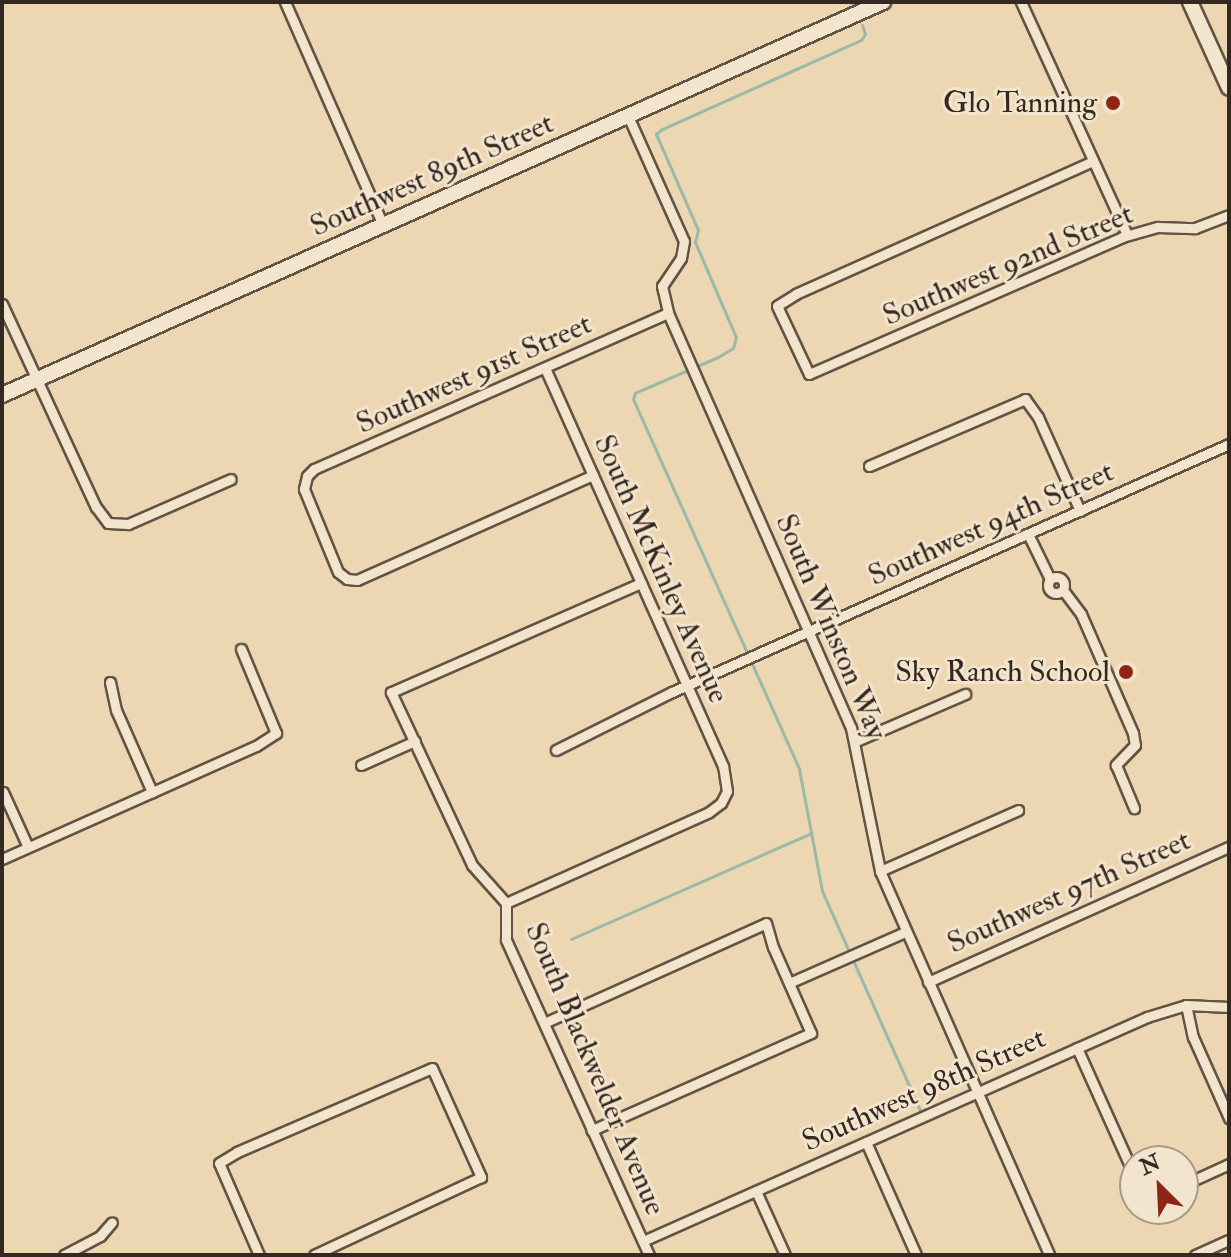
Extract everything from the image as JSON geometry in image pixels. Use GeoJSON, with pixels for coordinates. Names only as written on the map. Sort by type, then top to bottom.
{"type":"FeatureCollection","features":[{"type":"Feature","properties":{"kind":"main road","name":"Southwest 89th Street"},"geometry":{"type":"LineString","coordinates":[[2,395],[883,2]]}},
{"type":"Feature","properties":{"kind":"main road"},"geometry":{"type":"LineString","coordinates":[[1190,2],[1229,88]]}},
{"type":"Feature","properties":{"kind":"street"},"geometry":{"type":"LineString","coordinates":[[285,2],[383,225]]}},
{"type":"Feature","properties":{"kind":"street"},"geometry":{"type":"LineString","coordinates":[[1021,2],[1127,235]]}},
{"type":"Feature","properties":{"kind":"street","name":"South Winston Way"},"geometry":{"type":"LineString","coordinates":[[628,116],[684,241],[681,258],[662,286],[668,313],[856,741],[872,842],[880,871],[1049,1255]]}},
{"type":"Feature","properties":{"kind":"street","name":"Southwest 92nd Street"},"geometry":{"type":"LineString","coordinates":[[1093,161],[796,294],[777,306],[809,374],[1127,235],[1158,227],[1195,228],[1229,215]]}},
{"type":"Feature","properties":{"kind":"street"},"geometry":{"type":"LineString","coordinates":[[2,304],[96,507],[111,525],[128,524],[231,479]]}},
{"type":"Feature","properties":{"kind":"street","name":"Southwest 91st Street"},"geometry":{"type":"LineString","coordinates":[[593,475],[365,578],[347,579],[332,559],[306,500],[304,483],[314,469],[668,313]]}},
{"type":"Feature","properties":{"kind":"street","name":"South McKinley Avenue"},"geometry":{"type":"LineString","coordinates":[[506,903],[709,812],[721,803],[727,791],[727,776],[545,368]]}},
{"type":"Feature","properties":{"kind":"street"},"geometry":{"type":"LineString","coordinates":[[869,466],[1025,399],[1038,417],[1080,511]]}},
{"type":"Feature","properties":{"kind":"street","name":"Southwest 94th Street"},"geometry":{"type":"LineString","coordinates":[[556,750],[687,685],[1229,444]]}},
{"type":"Feature","properties":{"kind":"street"},"geometry":{"type":"LineString","coordinates":[[1028,534],[1050,579],[1051,591],[1063,590],[1081,614],[1133,733],[1135,745],[1116,765],[1134,808]]}},
{"type":"Feature","properties":{"kind":"street","name":"South Blackwelder Avenue"},"geometry":{"type":"LineString","coordinates":[[641,583],[391,692],[472,865],[506,903],[506,940],[649,1255]]}},
{"type":"Feature","properties":{"kind":"street"},"geometry":{"type":"LineString","coordinates":[[2,859],[276,733],[241,649]]}},
{"type":"Feature","properties":{"kind":"street"},"geometry":{"type":"LineString","coordinates":[[110,682],[116,710],[152,792]]}},
{"type":"Feature","properties":{"kind":"street"},"geometry":{"type":"LineString","coordinates":[[856,741],[965,694]]}},
{"type":"Feature","properties":{"kind":"street"},"geometry":{"type":"LineString","coordinates":[[361,765],[415,741]]}},
{"type":"Feature","properties":{"kind":"street"},"geometry":{"type":"LineString","coordinates":[[3,792],[28,847]]}},
{"type":"Feature","properties":{"kind":"street"},"geometry":{"type":"LineString","coordinates":[[880,871],[1018,810]]}},
{"type":"Feature","properties":{"kind":"street","name":"Southwest 97th Street"},"geometry":{"type":"LineString","coordinates":[[928,982],[1229,847]]}},
{"type":"Feature","properties":{"kind":"street"},"geometry":{"type":"LineString","coordinates":[[544,1023],[766,923],[811,1033],[592,1130]]}},
{"type":"Feature","properties":{"kind":"street","name":"Southwest 97th Street"},"geometry":{"type":"LineString","coordinates":[[789,983],[905,932]]}},
{"type":"Feature","properties":{"kind":"street"},"geometry":{"type":"LineString","coordinates":[[1186,1005],[1193,1037],[1229,1118]]}},
{"type":"Feature","properties":{"kind":"street","name":"Southwest 98th Street"},"geometry":{"type":"LineString","coordinates":[[643,1241],[1161,1011],[1186,1005],[1229,1007]]}},
{"type":"Feature","properties":{"kind":"street"},"geometry":{"type":"LineString","coordinates":[[1077,1048],[1121,1145]]}},
{"type":"Feature","properties":{"kind":"street"},"geometry":{"type":"LineString","coordinates":[[259,1255],[219,1163],[237,1152],[432,1068],[481,1177],[314,1255]]}},
{"type":"Feature","properties":{"kind":"street"},"geometry":{"type":"LineString","coordinates":[[866,1142],[916,1255]]}},
{"type":"Feature","properties":{"kind":"street"},"geometry":{"type":"LineString","coordinates":[[1199,1178],[1229,1164]]}},
{"type":"Feature","properties":{"kind":"street"},"geometry":{"type":"LineString","coordinates":[[756,1191],[785,1255]]}},
{"type":"Feature","properties":{"kind":"street"},"geometry":{"type":"LineString","coordinates":[[64,1255],[100,1236],[112,1222]]}},
{"type":"Feature","properties":{"kind":"street"},"geometry":{"type":"LineString","coordinates":[[1195,1255],[1229,1240]]}},
{"type":"Feature","properties":{"kind":"waterway"},"geometry":{"type":"LineString","coordinates":[[862,25],[865,34],[861,40],[656,134],[698,230],[695,242],[736,337],[733,348],[635,393],[633,399],[799,769],[822,891],[920,1110]]}},
{"type":"Feature","properties":{"kind":"waterway"},"geometry":{"type":"LineString","coordinates":[[571,939],[811,833]]}},
{"type":"Feature","properties":{"kind":"place","name":"Glo Tanning"},"geometry":{"type":"Point","coordinates":[1113,103]}},
{"type":"Feature","properties":{"kind":"place","name":"Sky Ranch School"},"geometry":{"type":"Point","coordinates":[1126,672]}}]}
